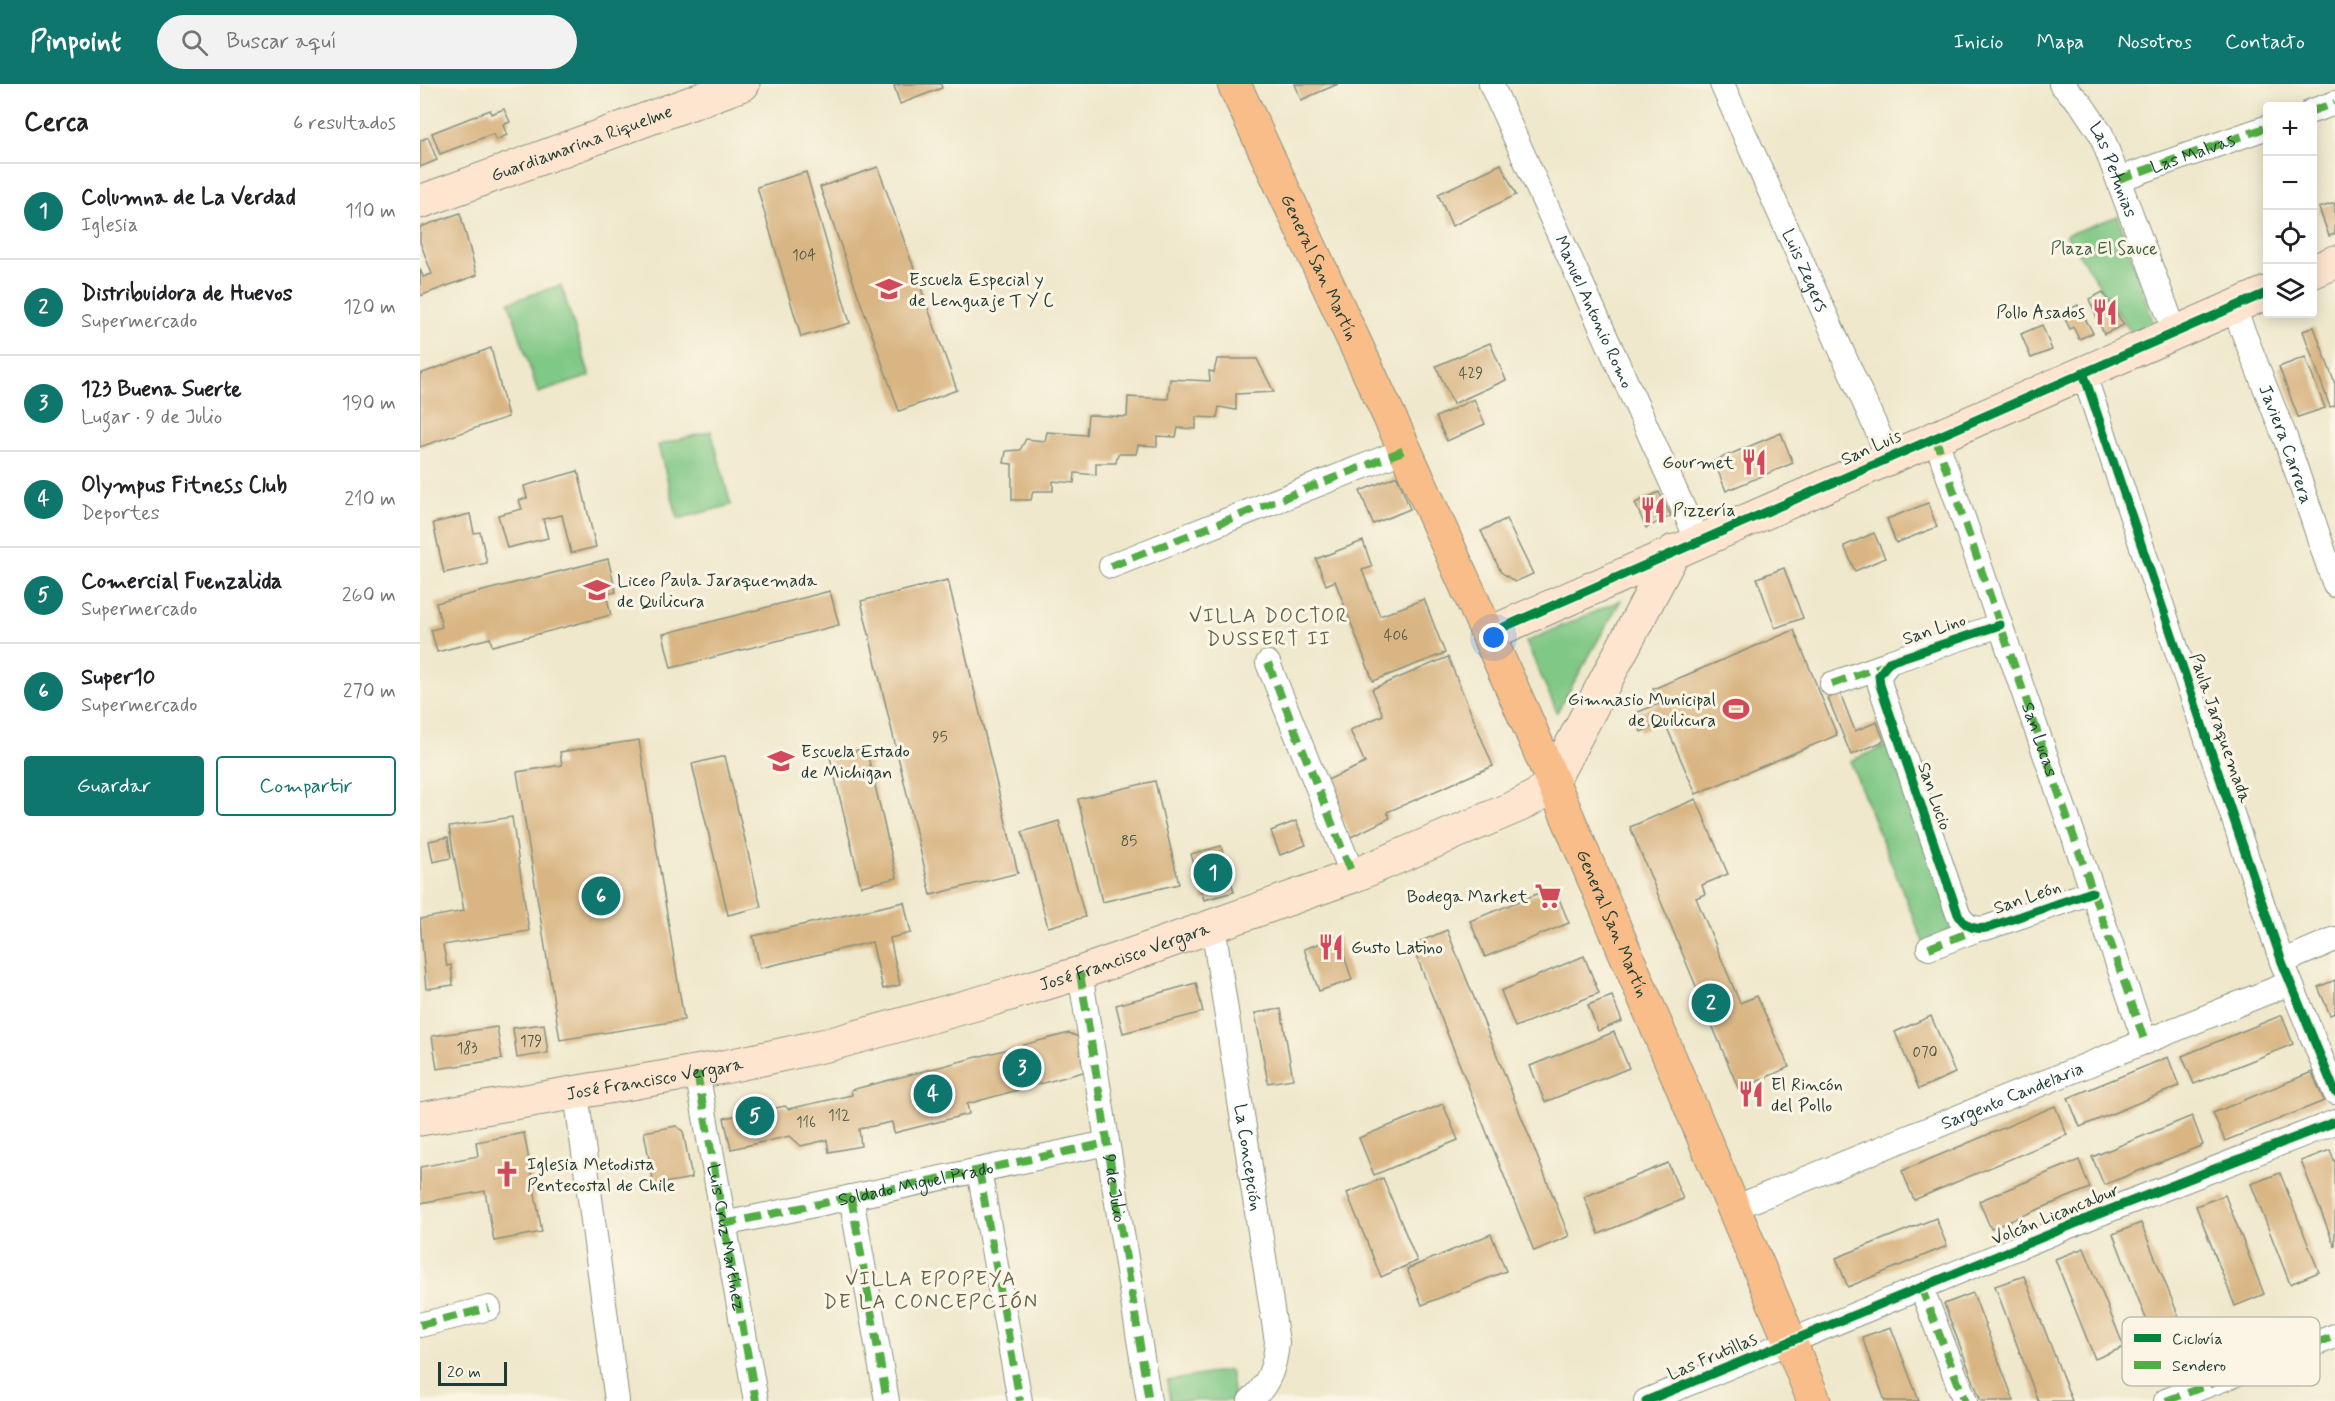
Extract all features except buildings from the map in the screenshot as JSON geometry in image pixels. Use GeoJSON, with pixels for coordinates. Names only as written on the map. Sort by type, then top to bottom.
{"type":"FeatureCollection","features":[{"type":"Feature","properties":{"kind":"main road","name":"General San Martín"},"geometry":{"type":"LineString","coordinates":[[1234,84],[1405,450],[1553,780],[1814,1401]]}},
{"type":"Feature","properties":{"kind":"street","name":"Guardiamarina Riquelme"},"geometry":{"type":"LineString","coordinates":[[420,202],[743,84]]}},
{"type":"Feature","properties":{"kind":"street","name":"Manuel Antonio Romo"},"geometry":{"type":"LineString","coordinates":[[1491,84],[1686,546]]}},
{"type":"Feature","properties":{"kind":"street","name":"Luis Zegers"},"geometry":{"type":"LineString","coordinates":[[1722,84],[1889,457]]}},
{"type":"Feature","properties":{"kind":"street","name":"Las Petunias"},"geometry":{"type":"LineString","coordinates":[[2061,84],[2081,104],[2101,134],[2175,332]]}},
{"type":"Feature","properties":{"kind":"street"},"geometry":{"type":"LineString","coordinates":[[2317,110],[2335,103]]}},
{"type":"Feature","properties":{"kind":"street","name":"Las Malvas"},"geometry":{"type":"LineString","coordinates":[[2119,179],[2263,129]]}},
{"type":"Feature","properties":{"kind":"street"},"geometry":{"type":"LineString","coordinates":[[2317,270],[2335,262]]}},
{"type":"Feature","properties":{"kind":"street","name":"San Luis"},"geometry":{"type":"LineString","coordinates":[[1488,634],[2263,294]]}},
{"type":"Feature","properties":{"kind":"street","name":"Javiera Carrera"},"geometry":{"type":"LineString","coordinates":[[2233,306],[2286,440],[2335,585]]}},
{"type":"Feature","properties":{"kind":"street","name":"Paula Jaraquemada"},"geometry":{"type":"LineString","coordinates":[[2083,372],[2286,972],[2335,1092]]}},
{"type":"Feature","properties":{"kind":"street","name":"San Lucas"},"geometry":{"type":"LineString","coordinates":[[1935,437],[2145,1042]]}},
{"type":"Feature","properties":{"kind":"street"},"geometry":{"type":"LineString","coordinates":[[1111,566],[1405,450]]}},
{"type":"Feature","properties":{"kind":"street","name":"José Francisco Vergara"},"geometry":{"type":"LineString","coordinates":[[420,1119],[697,1072],[831,1044],[1080,974],[1353,876],[1520,805],[1538,795],[1553,780],[1686,546]]}},
{"type":"Feature","properties":{"kind":"street","name":"San Lino"},"geometry":{"type":"LineString","coordinates":[[1833,684],[1883,667],[1894,660],[2000,625]]}},
{"type":"Feature","properties":{"kind":"street"},"geometry":{"type":"LineString","coordinates":[[1268,663],[1353,876]]}},
{"type":"Feature","properties":{"kind":"street","name":"San Lucio"},"geometry":{"type":"LineString","coordinates":[[1883,667],[1878,680],[1959,914],[1965,924],[1975,928]]}},
{"type":"Feature","properties":{"kind":"street","name":"San León"},"geometry":{"type":"LineString","coordinates":[[1929,948],[1975,928],[2092,892]]}},
{"type":"Feature","properties":{"kind":"street","name":"La Concepción"},"geometry":{"type":"LineString","coordinates":[[1213,926],[1277,1342],[1271,1374],[1257,1394]]}},
{"type":"Feature","properties":{"kind":"street","name":"Sargento Candelaria"},"geometry":{"type":"LineString","coordinates":[[1734,1209],[2145,1042],[2286,972],[2335,939]]}},
{"type":"Feature","properties":{"kind":"street","name":"9 de Julio"},"geometry":{"type":"LineString","coordinates":[[1080,974],[1149,1401]]}},
{"type":"Feature","properties":{"kind":"street","name":"Luis Cruz Martínez"},"geometry":{"type":"LineString","coordinates":[[697,1072],[756,1401]]}},
{"type":"Feature","properties":{"kind":"street"},"geometry":{"type":"LineString","coordinates":[[576,1093],[617,1401]]}},
{"type":"Feature","properties":{"kind":"street","name":"Volcán Licancabur"},"geometry":{"type":"LineString","coordinates":[[1790,1341],[2096,1215],[2335,1122]]}},
{"type":"Feature","properties":{"kind":"street","name":"Soldado Miguel Prado"},"geometry":{"type":"LineString","coordinates":[[724,1224],[1107,1143]]}},
{"type":"Feature","properties":{"kind":"street"},"geometry":{"type":"LineString","coordinates":[[980,1170],[1020,1401]]}},
{"type":"Feature","properties":{"kind":"street"},"geometry":{"type":"LineString","coordinates":[[851,1197],[887,1401]]}},
{"type":"Feature","properties":{"kind":"street"},"geometry":{"type":"LineString","coordinates":[[1921,1287],[1965,1401]]}},
{"type":"Feature","properties":{"kind":"street"},"geometry":{"type":"LineString","coordinates":[[420,1325],[489,1308]]}},
{"type":"Feature","properties":{"kind":"street"},"geometry":{"type":"LineString","coordinates":[[2320,1342],[2335,1336]]}},
{"type":"Feature","properties":{"kind":"street","name":"Las Frutillas"},"geometry":{"type":"LineString","coordinates":[[1647,1401],[1790,1341]]}},
{"type":"Feature","properties":{"kind":"street"},"geometry":{"type":"LineString","coordinates":[[2166,1401],[2205,1386]]}},
{"type":"Feature","properties":{"kind":"green space","name":"Plaza El Sauce"},"geometry":{"type":"Polygon","coordinates":[[[2118,216],[2154,325],[2133,335],[2066,235],[2118,216]]]}},
{"type":"Feature","properties":{"kind":"green space"},"geometry":{"type":"Polygon","coordinates":[[[561,285],[590,376],[538,393],[509,302],[561,285]]]}},
{"type":"Feature","properties":{"kind":"green space"},"geometry":{"type":"Polygon","coordinates":[[[711,431],[731,505],[678,519],[658,445],[711,431]]]}},
{"type":"Feature","properties":{"kind":"green space"},"geometry":{"type":"Polygon","coordinates":[[[1621,600],[1557,712],[1526,642],[1621,600]]]}},
{"type":"Feature","properties":{"kind":"green space"},"geometry":{"type":"Polygon","coordinates":[[[1892,744],[1958,925],[1924,944],[1850,761],[1892,744]]]}},
{"type":"Feature","properties":{"kind":"green space"},"geometry":{"type":"Polygon","coordinates":[[[1230,1370],[1234,1396],[1232,1401],[1170,1401],[1167,1381],[1230,1370]]]}},
{"type":"Feature","properties":{"kind":"marked path"},"geometry":{"type":"LineString","coordinates":[[2317,109],[2335,103]]}},
{"type":"Feature","properties":{"kind":"marked path"},"geometry":{"type":"LineString","coordinates":[[2119,179],[2263,129]]}},
{"type":"Feature","properties":{"kind":"marked path"},"geometry":{"type":"LineString","coordinates":[[1935,437],[2145,1042]]}},
{"type":"Feature","properties":{"kind":"marked path"},"geometry":{"type":"LineString","coordinates":[[1111,566],[1405,450]]}},
{"type":"Feature","properties":{"kind":"marked path"},"geometry":{"type":"LineString","coordinates":[[1268,663],[1353,876]]}},
{"type":"Feature","properties":{"kind":"marked path"},"geometry":{"type":"LineString","coordinates":[[1832,684],[1885,665]]}},
{"type":"Feature","properties":{"kind":"marked path"},"geometry":{"type":"LineString","coordinates":[[1929,948],[1978,929]]}},
{"type":"Feature","properties":{"kind":"marked path"},"geometry":{"type":"LineString","coordinates":[[1080,973],[1149,1401]]}},
{"type":"Feature","properties":{"kind":"marked path"},"geometry":{"type":"LineString","coordinates":[[697,1072],[756,1401]]}},
{"type":"Feature","properties":{"kind":"marked path"},"geometry":{"type":"LineString","coordinates":[[724,1224],[1107,1143]]}},
{"type":"Feature","properties":{"kind":"marked path"},"geometry":{"type":"LineString","coordinates":[[979,1170],[1020,1401]]}},
{"type":"Feature","properties":{"kind":"marked path"},"geometry":{"type":"LineString","coordinates":[[851,1197],[887,1401]]}},
{"type":"Feature","properties":{"kind":"marked path"},"geometry":{"type":"LineString","coordinates":[[1921,1287],[1965,1401]]}},
{"type":"Feature","properties":{"kind":"marked path"},"geometry":{"type":"LineString","coordinates":[[420,1325],[489,1308]]}},
{"type":"Feature","properties":{"kind":"marked path"},"geometry":{"type":"LineString","coordinates":[[2320,1342],[2335,1336]]}},
{"type":"Feature","properties":{"kind":"marked path"},"geometry":{"type":"LineString","coordinates":[[2166,1401],[2205,1386]]}},
{"type":"Feature","properties":{"kind":"cycle path"},"geometry":{"type":"LineString","coordinates":[[1488,634],[2263,294]]}},
{"type":"Feature","properties":{"kind":"cycle path"},"geometry":{"type":"LineString","coordinates":[[2083,372],[2282,962],[2335,1092]]}},
{"type":"Feature","properties":{"kind":"cycle path"},"geometry":{"type":"LineString","coordinates":[[2000,625],[1889,662],[1879,675],[1880,685],[1958,914],[1969,926],[1986,928],[2092,892]]}},
{"type":"Feature","properties":{"kind":"cycle path"},"geometry":{"type":"LineString","coordinates":[[1646,1401],[2096,1215],[2335,1122]]}},
{"type":"Feature","properties":{"kind":"place","name":"Escuela Especial y de Lenguaje T Y C"},"geometry":{"type":"Point","coordinates":[889,289]}},
{"type":"Feature","properties":{"kind":"place","name":"Pollo Asados"},"geometry":{"type":"Point","coordinates":[2105,312]}},
{"type":"Feature","properties":{"kind":"place","name":"Gourmet"},"geometry":{"type":"Point","coordinates":[1754,462]}},
{"type":"Feature","properties":{"kind":"place","name":"Pizzería"},"geometry":{"type":"Point","coordinates":[1653,510]}},
{"type":"Feature","properties":{"kind":"place","name":"Liceo Paula Jaraquemada de Quilicura"},"geometry":{"type":"Point","coordinates":[597,590]}},
{"type":"Feature","properties":{"kind":"place","name":"Gimnasio Municipal de Quilicura"},"geometry":{"type":"Point","coordinates":[1736,709]}},
{"type":"Feature","properties":{"kind":"place","name":"Escuela Estado de Michigan"},"geometry":{"type":"Point","coordinates":[781,761]}},
{"type":"Feature","properties":{"kind":"place","name":"Columna de La Verdad"},"geometry":{"type":"Point","coordinates":[1213,873]}},
{"type":"Feature","properties":{"kind":"place","name":"Super10"},"geometry":{"type":"Point","coordinates":[601,896]}},
{"type":"Feature","properties":{"kind":"place","name":"Bodega Market"},"geometry":{"type":"Point","coordinates":[1548,896]}},
{"type":"Feature","properties":{"kind":"place","name":"Gusto Latino"},"geometry":{"type":"Point","coordinates":[1331,947]}},
{"type":"Feature","properties":{"kind":"place","name":"Distribuidora de Huevos"},"geometry":{"type":"Point","coordinates":[1711,1003]}},
{"type":"Feature","properties":{"kind":"place","name":"123 Buena Suerte"},"geometry":{"type":"Point","coordinates":[1022,1068]}},
{"type":"Feature","properties":{"kind":"place","name":"Olympus Fitness Club"},"geometry":{"type":"Point","coordinates":[933,1094]}},
{"type":"Feature","properties":{"kind":"place","name":"El Rincón del Pollo"},"geometry":{"type":"Point","coordinates":[1751,1094]}},
{"type":"Feature","properties":{"kind":"place","name":"Comercial Fuenzalida"},"geometry":{"type":"Point","coordinates":[755,1116]}},
{"type":"Feature","properties":{"kind":"place","name":"Iglesia Metodista Pentecostal de Chile"},"geometry":{"type":"Point","coordinates":[507,1174]}},
{"type":"Feature","properties":{"kind":"district","name":"VILLA DOCTOR DUSSERT II"},"geometry":{"type":"Point","coordinates":[1269,626]}},
{"type":"Feature","properties":{"kind":"district","name":"VILLA EPOPEYA DE LA CONCEPCIÓN"},"geometry":{"type":"Point","coordinates":[931,1290]}}]}
